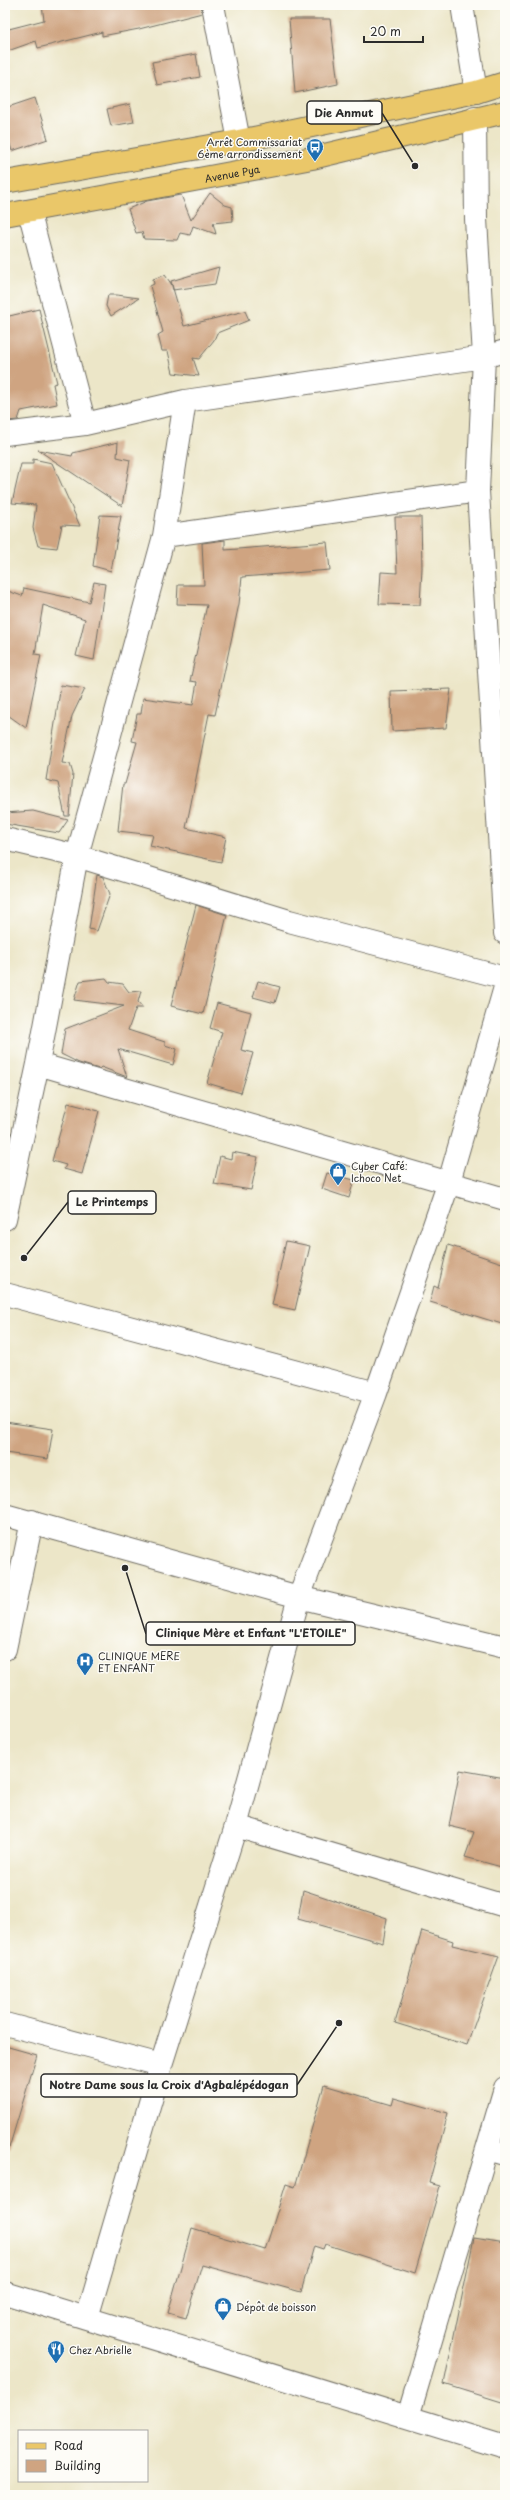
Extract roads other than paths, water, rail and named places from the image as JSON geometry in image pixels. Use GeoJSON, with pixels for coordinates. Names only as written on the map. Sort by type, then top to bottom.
{"type":"FeatureCollection","features":[{"type":"Feature","properties":{"kind":"main road"},"geometry":{"type":"LineString","coordinates":[[5,182],[239,141],[476,92],[505,83]]}},
{"type":"Feature","properties":{"kind":"main road"},"geometry":{"type":"LineString","coordinates":[[475,118],[476,92]]}},
{"type":"Feature","properties":{"kind":"main road","name":"Avenue Pya"},"geometry":{"type":"LineString","coordinates":[[5,215],[312,158],[505,112]]}},
{"type":"Feature","properties":{"kind":"street"},"geometry":{"type":"LineString","coordinates":[[212,5],[239,141]]}},
{"type":"Feature","properties":{"kind":"street"},"geometry":{"type":"LineString","coordinates":[[462,5],[476,92]]}},
{"type":"Feature","properties":{"kind":"street"},"geometry":{"type":"LineString","coordinates":[[475,118],[476,219],[484,357],[478,491],[500,755],[505,933]]}},
{"type":"Feature","properties":{"kind":"street"},"geometry":{"type":"LineString","coordinates":[[27,210],[32,222],[85,424]]}},
{"type":"Feature","properties":{"kind":"street"},"geometry":{"type":"LineString","coordinates":[[5,434],[85,424],[185,401],[484,357],[505,351]]}},
{"type":"Feature","properties":{"kind":"street"},"geometry":{"type":"LineString","coordinates":[[5,1220],[38,1064],[77,856],[164,536],[185,401]]}},
{"type":"Feature","properties":{"kind":"street"},"geometry":{"type":"LineString","coordinates":[[164,536],[478,491]]}},
{"type":"Feature","properties":{"kind":"street"},"geometry":{"type":"LineString","coordinates":[[5,839],[77,856],[289,921],[505,978]]}},
{"type":"Feature","properties":{"kind":"street"},"geometry":{"type":"LineString","coordinates":[[87,2318],[162,2065],[236,1826],[299,1597],[376,1393],[449,1182],[505,987]]}},
{"type":"Feature","properties":{"kind":"street"},"geometry":{"type":"LineString","coordinates":[[38,1064],[505,1199]]}},
{"type":"Feature","properties":{"kind":"street"},"geometry":{"type":"LineString","coordinates":[[5,1294],[376,1393]]}},
{"type":"Feature","properties":{"kind":"street"},"geometry":{"type":"LineString","coordinates":[[5,1515],[32,1521],[299,1597],[505,1647]]}},
{"type":"Feature","properties":{"kind":"street"},"geometry":{"type":"LineString","coordinates":[[5,1649],[32,1521]]}},
{"type":"Feature","properties":{"kind":"street"},"geometry":{"type":"LineString","coordinates":[[236,1826],[505,1906]]}},
{"type":"Feature","properties":{"kind":"street"},"geometry":{"type":"LineString","coordinates":[[5,2024],[162,2065]]}},
{"type":"Feature","properties":{"kind":"street"},"geometry":{"type":"LineString","coordinates":[[408,2417],[496,2151],[505,2088]]}},
{"type":"Feature","properties":{"kind":"street"},"geometry":{"type":"LineString","coordinates":[[5,2293],[505,2447]]}},
{"type":"Feature","properties":{"kind":"place","name":"Arrêt Commissariat 6ème arrondissement"},"geometry":{"type":"Point","coordinates":[315,162]}},
{"type":"Feature","properties":{"kind":"place","name":"Die Anmut"},"geometry":{"type":"Point","coordinates":[415,166]}},
{"type":"Feature","properties":{"kind":"place","name":"Cyber Café: Ichoco Net"},"geometry":{"type":"Point","coordinates":[338,1186]}},
{"type":"Feature","properties":{"kind":"place","name":"Le Printemps"},"geometry":{"type":"Point","coordinates":[24,1258]}},
{"type":"Feature","properties":{"kind":"place","name":"Clinique Mère et Enfant \"L'ETOILE\""},"geometry":{"type":"Point","coordinates":[125,1568]}},
{"type":"Feature","properties":{"kind":"place","name":"CLINIQUE MERE ET ENFANT"},"geometry":{"type":"Point","coordinates":[85,1676]}},
{"type":"Feature","properties":{"kind":"place","name":"Notre Dame sous la Croix d'Agbalépédogan"},"geometry":{"type":"Point","coordinates":[339,2023]}},
{"type":"Feature","properties":{"kind":"place","name":"Dépôt de boisson"},"geometry":{"type":"Point","coordinates":[223,2321]}},
{"type":"Feature","properties":{"kind":"place","name":"Chez Abrielle"},"geometry":{"type":"Point","coordinates":[56,2364]}}]}
